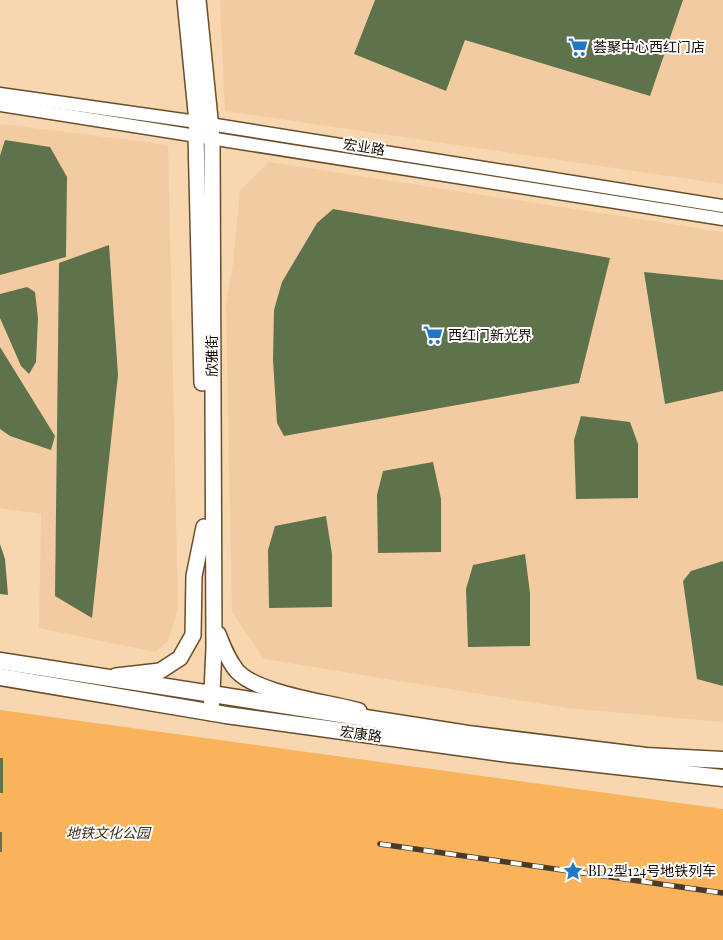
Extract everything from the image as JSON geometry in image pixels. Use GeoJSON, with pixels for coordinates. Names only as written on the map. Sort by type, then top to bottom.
{"type":"FeatureCollection","features":[{"type":"Feature","properties":{"kind":"main road","name":"欣雅街"},"geometry":{"type":"LineString","coordinates":[[185,0],[204,130],[202,330],[204,527],[209,693]]}},
{"type":"Feature","properties":{"kind":"main road","name":"欣雅街"},"geometry":{"type":"LineString","coordinates":[[198,0],[204,130],[214,620],[208,712]]}},
{"type":"Feature","properties":{"kind":"main road"},"geometry":{"type":"LineString","coordinates":[[105,678],[160,671],[180,658],[193,635],[194,576],[204,527]]}},
{"type":"Feature","properties":{"kind":"main road"},"geometry":{"type":"LineString","coordinates":[[214,620],[224,652],[238,672],[251,682],[280,692],[332,703],[398,723]]}},
{"type":"Feature","properties":{"kind":"main road","name":"宏康路"},"geometry":{"type":"LineString","coordinates":[[0,661],[398,723],[646,756],[723,760]]}},
{"type":"Feature","properties":{"kind":"main road","name":"宏康路"},"geometry":{"type":"LineString","coordinates":[[0,678],[208,712],[509,754],[723,778]]}},
{"type":"Feature","properties":{"kind":"street","name":"宏业路"},"geometry":{"type":"LineString","coordinates":[[0,94],[723,218]]}},
{"type":"Feature","properties":{"kind":"street","name":"宏业路"},"geometry":{"type":"LineString","coordinates":[[0,106],[204,130],[723,206]]}},
{"type":"Feature","properties":{"kind":"shaded area"},"geometry":{"type":"Polygon","coordinates":[[[220,0],[723,0],[723,184],[225,111],[220,0]]]}},
{"type":"Feature","properties":{"kind":"shaded area"},"geometry":{"type":"Polygon","coordinates":[[[0,124],[168,145],[178,609],[168,641],[155,652],[39,628],[41,514],[0,508],[0,124]]]}},
{"type":"Feature","properties":{"kind":"shaded area"},"geometry":{"type":"Polygon","coordinates":[[[269,162],[723,232],[723,722],[567,708],[264,659],[232,612],[226,304],[233,264],[240,191],[269,162]]]}},
{"type":"Feature","properties":{"kind":"green space","name":"地铁文化公园"},"geometry":{"type":"Polygon","coordinates":[[[0,710],[723,809],[723,940],[0,940],[0,710]]]}},
{"type":"Feature","properties":{"kind":"building","name":"荟聚中心西红门店"},"geometry":{"type":"Polygon","coordinates":[[[375,0],[683,0],[650,96],[465,40],[446,91],[354,54],[375,0]]]}},
{"type":"Feature","properties":{"kind":"building"},"geometry":{"type":"Polygon","coordinates":[[[5,140],[50,147],[67,177],[66,257],[0,275],[0,156],[5,140]]]}},
{"type":"Feature","properties":{"kind":"building","name":"西红门新光界"},"geometry":{"type":"Polygon","coordinates":[[[333,209],[610,258],[579,383],[284,436],[277,423],[273,360],[274,310],[282,282],[317,223],[333,209]]]}},
{"type":"Feature","properties":{"kind":"building"},"geometry":{"type":"Polygon","coordinates":[[[109,245],[118,375],[92,618],[55,596],[59,263],[109,245]]]}},
{"type":"Feature","properties":{"kind":"building"},"geometry":{"type":"Polygon","coordinates":[[[644,272],[723,280],[723,391],[665,404],[644,272]]]}},
{"type":"Feature","properties":{"kind":"building"},"geometry":{"type":"Polygon","coordinates":[[[27,287],[35,292],[38,318],[36,362],[29,374],[21,366],[0,318],[0,294],[27,287]]]}},
{"type":"Feature","properties":{"kind":"building"},"geometry":{"type":"Polygon","coordinates":[[[0,347],[55,436],[51,450],[10,436],[0,429],[0,347]]]}},
{"type":"Feature","properties":{"kind":"building"},"geometry":{"type":"Polygon","coordinates":[[[581,416],[630,422],[638,444],[638,498],[576,499],[574,440],[581,416]]]}},
{"type":"Feature","properties":{"kind":"building"},"geometry":{"type":"Polygon","coordinates":[[[433,462],[441,499],[441,552],[378,553],[377,495],[383,471],[433,462]]]}},
{"type":"Feature","properties":{"kind":"building"},"geometry":{"type":"Polygon","coordinates":[[[326,516],[332,554],[332,607],[269,608],[268,550],[275,526],[326,516]]]}},
{"type":"Feature","properties":{"kind":"building"},"geometry":{"type":"Polygon","coordinates":[[[0,544],[5,559],[8,595],[0,594],[0,544]]]}},
{"type":"Feature","properties":{"kind":"building"},"geometry":{"type":"Polygon","coordinates":[[[525,554],[530,593],[530,646],[468,647],[466,589],[473,565],[525,554]]]}},
{"type":"Feature","properties":{"kind":"building"},"geometry":{"type":"Polygon","coordinates":[[[723,561],[723,686],[697,679],[683,581],[691,571],[723,561]]]}},
{"type":"Feature","properties":{"kind":"building"},"geometry":{"type":"Polygon","coordinates":[[[0,758],[3,758],[3,793],[0,793],[0,758]]]}},
{"type":"Feature","properties":{"kind":"building"},"geometry":{"type":"Polygon","coordinates":[[[0,832],[2,832],[2,852],[0,852],[0,832]]]}},
{"type":"Feature","properties":{"kind":"railway"},"geometry":{"type":"LineString","coordinates":[[380,844],[723,893]]}},
{"type":"Feature","properties":{"kind":"place","name":"荟聚中心西红门店"},"geometry":{"type":"Point","coordinates":[578,47]}},
{"type":"Feature","properties":{"kind":"place","name":"西红门新光界"},"geometry":{"type":"Point","coordinates":[433,335]}},
{"type":"Feature","properties":{"kind":"place","name":"BD2型124号地铁列车"},"geometry":{"type":"Point","coordinates":[573,871]}}]}
